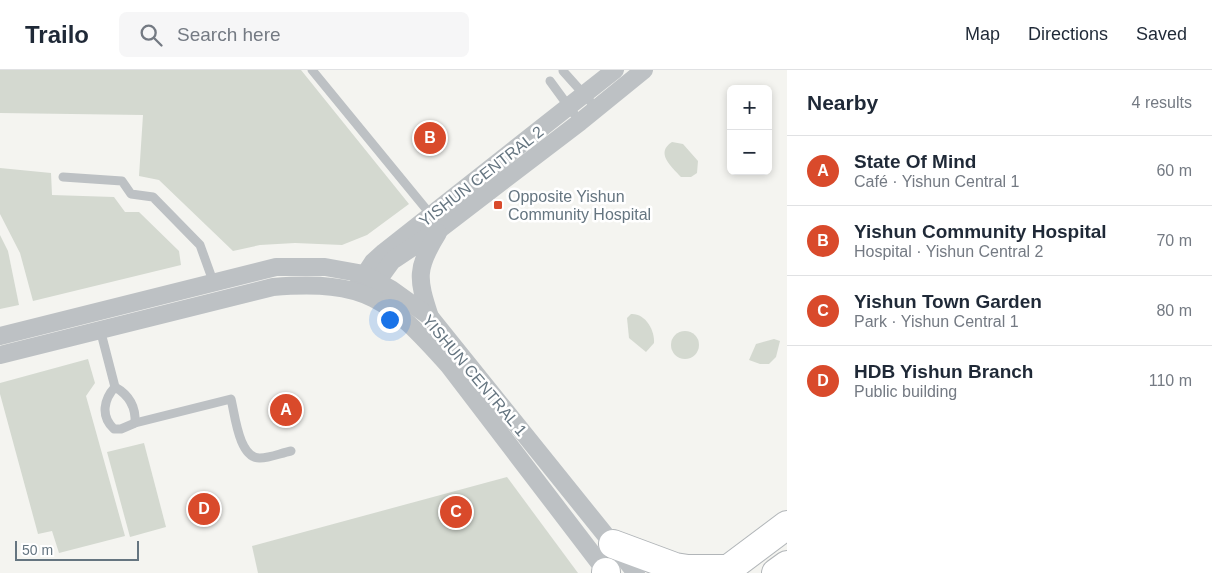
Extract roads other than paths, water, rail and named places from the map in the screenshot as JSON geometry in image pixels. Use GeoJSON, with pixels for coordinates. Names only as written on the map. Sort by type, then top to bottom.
{"type":"FeatureCollection","features":[{"type":"Feature","properties":{"kind":"main road"},"geometry":{"type":"LineString","coordinates":[[613,544],[674,567],[726,571],[787,525]]}},
{"type":"Feature","properties":{"kind":"main road"},"geometry":{"type":"LineString","coordinates":[[776,573],[787,565]]}},
{"type":"Feature","properties":{"kind":"street","name":"YISHUN CENTRAL 2"},"geometry":{"type":"LineString","coordinates":[[366,285],[568,107],[614,70]]}},
{"type":"Feature","properties":{"kind":"street","name":"YISHUN CENTRAL 2"},"geometry":{"type":"LineString","coordinates":[[430,317],[422,293],[420,277],[423,257],[436,222],[580,122],[644,70]]}},
{"type":"Feature","properties":{"kind":"street","name":"YISHUN CENTRAL 1"},"geometry":{"type":"LineString","coordinates":[[0,336],[213,281],[276,267],[325,267],[430,317],[636,573]]}},
{"type":"Feature","properties":{"kind":"street","name":"YISHUN CENTRAL 1"},"geometry":{"type":"LineString","coordinates":[[0,355],[273,287],[366,285],[404,318],[449,366],[606,573]]}},
{"type":"Feature","properties":{"kind":"lane"},"geometry":{"type":"LineString","coordinates":[[312,70],[436,222]]}},
{"type":"Feature","properties":{"kind":"lane"},"geometry":{"type":"LineString","coordinates":[[563,71],[597,109]]}},
{"type":"Feature","properties":{"kind":"lane"},"geometry":{"type":"LineString","coordinates":[[550,81],[580,122]]}},
{"type":"Feature","properties":{"kind":"lane"},"geometry":{"type":"LineString","coordinates":[[63,177],[122,181],[131,194],[153,197],[200,245],[213,281]]}},
{"type":"Feature","properties":{"kind":"lane"},"geometry":{"type":"LineString","coordinates":[[96,312],[115,386],[123,391],[132,402],[134,423]]}},
{"type":"Feature","properties":{"kind":"lane"},"geometry":{"type":"LineString","coordinates":[[115,386],[107,396],[104,405],[110,426],[114,429],[121,429],[134,423],[231,399],[244,449],[252,457],[260,458],[291,451]]}},
{"type":"Feature","properties":{"kind":"place","name":"Yishun Community Hospital"},"geometry":{"type":"Point","coordinates":[430,138]}},
{"type":"Feature","properties":{"kind":"place","name":"Opposite Yishun Community Hospital"},"geometry":{"type":"Point","coordinates":[498,205]}},
{"type":"Feature","properties":{"kind":"place","name":"State Of Mind"},"geometry":{"type":"Point","coordinates":[286,410]}},
{"type":"Feature","properties":{"kind":"place","name":"HDB Yishun Branch"},"geometry":{"type":"Point","coordinates":[204,509]}},
{"type":"Feature","properties":{"kind":"place","name":"Yishun Town Garden"},"geometry":{"type":"Point","coordinates":[456,512]}}]}
